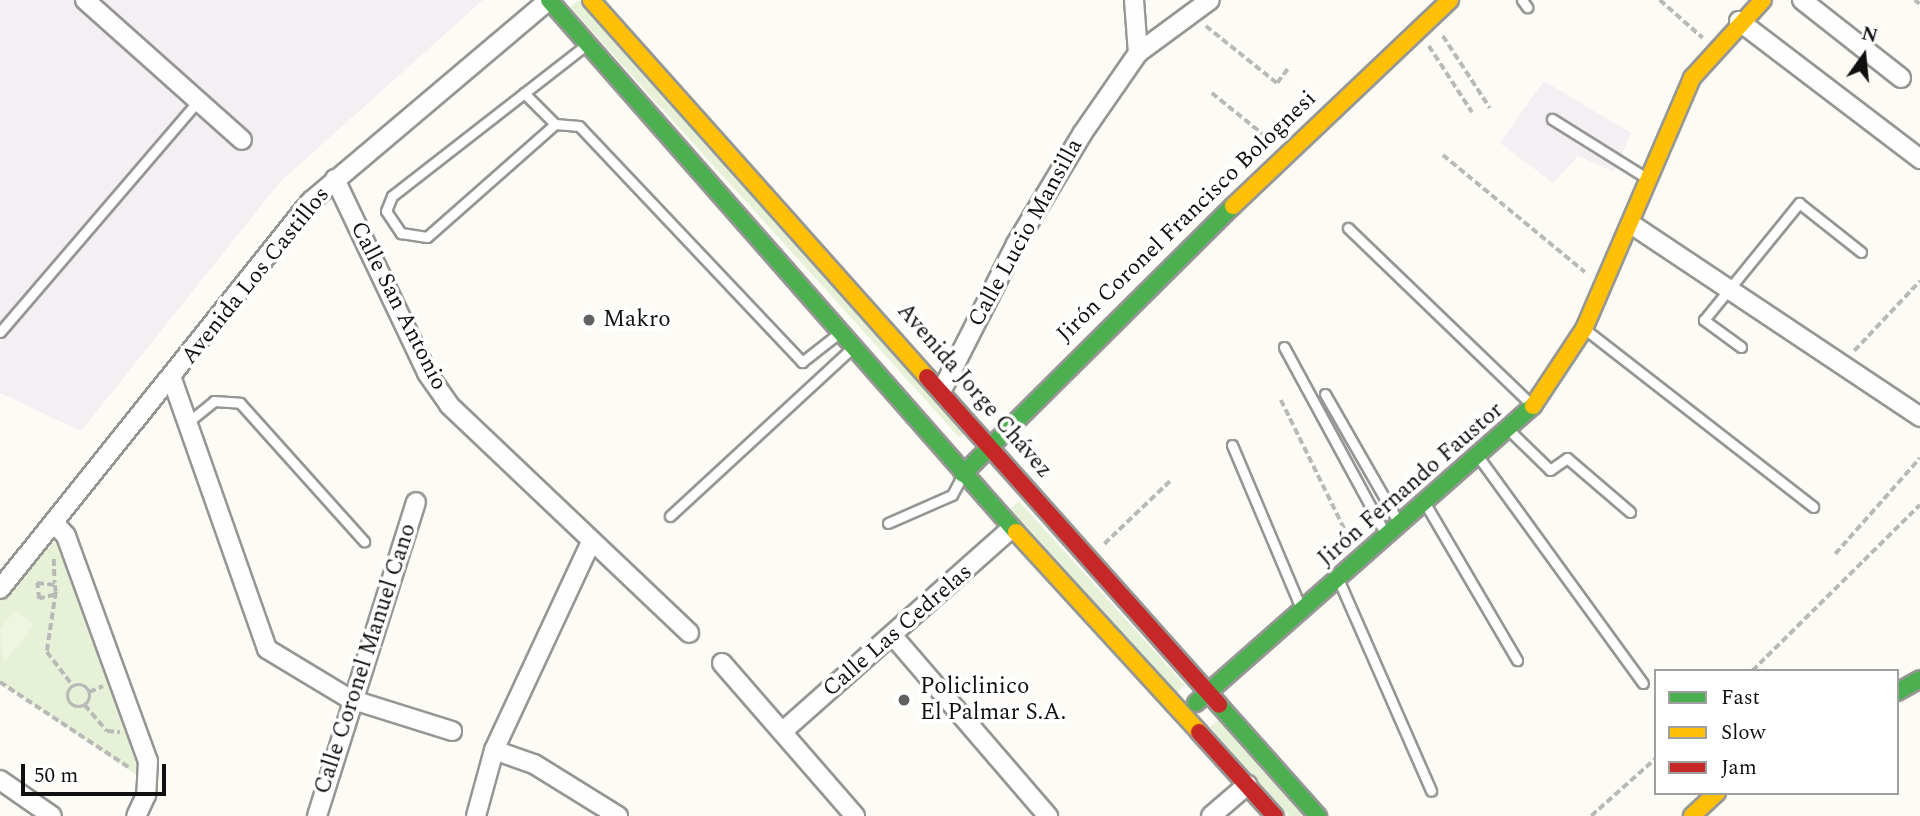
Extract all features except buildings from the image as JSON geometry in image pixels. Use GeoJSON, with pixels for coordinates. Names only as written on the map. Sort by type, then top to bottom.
{"type":"FeatureCollection","features":[{"type":"Feature","properties":{"kind":"main road"},"geometry":{"type":"LineString","coordinates":[[549,0],[963,474],[1185,713],[1275,816]]}},
{"type":"Feature","properties":{"kind":"main road","name":"Avenida Jorge Chávez"},"geometry":{"type":"LineString","coordinates":[[591,0],[943,388],[1318,816]]}},
{"type":"Feature","properties":{"kind":"main road","name":"Jirón Coronel Francisco Bolognesi"},"geometry":{"type":"LineString","coordinates":[[963,474],[989,442],[1285,153],[1450,0]]}},
{"type":"Feature","properties":{"kind":"main road","name":"Jirón Fernando Faustor"},"geometry":{"type":"LineString","coordinates":[[1185,713],[1480,459],[1533,407],[1584,329],[1692,78],[1739,21],[1763,0]]}},
{"type":"Feature","properties":{"kind":"main road"},"geometry":{"type":"LineString","coordinates":[[1899,691],[1920,679]]}},
{"type":"Feature","properties":{"kind":"main road"},"geometry":{"type":"LineString","coordinates":[[1692,816],[1715,795]]}},
{"type":"Feature","properties":{"kind":"street"},"geometry":{"type":"LineString","coordinates":[[85,0],[242,140]]}},
{"type":"Feature","properties":{"kind":"street","name":"Avenida Los Castillos"},"geometry":{"type":"LineString","coordinates":[[0,589],[335,179],[549,0]]}},
{"type":"Feature","properties":{"kind":"street"},"geometry":{"type":"LineString","coordinates":[[1134,0],[1138,53]]}},
{"type":"Feature","properties":{"kind":"street","name":"Calle Lucio Mansilla"},"geometry":{"type":"LineString","coordinates":[[943,388],[1046,188],[1138,53],[1210,0]]}},
{"type":"Feature","properties":{"kind":"street"},"geometry":{"type":"LineString","coordinates":[[1802,0],[1901,78]]}},
{"type":"Feature","properties":{"kind":"street"},"geometry":{"type":"LineString","coordinates":[[1739,21],[1920,159]]}},
{"type":"Feature","properties":{"kind":"street","name":"Calle San Antonio"},"geometry":{"type":"LineString","coordinates":[[335,179],[442,394],[590,544],[689,633]]}},
{"type":"Feature","properties":{"kind":"street"},"geometry":{"type":"LineString","coordinates":[[1631,223],[1843,362],[1920,417]]}},
{"type":"Feature","properties":{"kind":"street"},"geometry":{"type":"LineString","coordinates":[[172,379],[267,649],[350,699],[452,732]]}},
{"type":"Feature","properties":{"kind":"street","name":"Calle Coronel Manuel Cano"},"geometry":{"type":"LineString","coordinates":[[317,816],[350,699],[416,502]]}},
{"type":"Feature","properties":{"kind":"street"},"geometry":{"type":"LineString","coordinates":[[55,524],[66,536],[148,761],[136,816]]}},
{"type":"Feature","properties":{"kind":"street","name":"Calle Las Cedrelas"},"geometry":{"type":"LineString","coordinates":[[782,732],[1012,528]]}},
{"type":"Feature","properties":{"kind":"street"},"geometry":{"type":"LineString","coordinates":[[476,816],[494,750],[590,544]]}},
{"type":"Feature","properties":{"kind":"street"},"geometry":{"type":"LineString","coordinates":[[893,636],[1046,815]]}},
{"type":"Feature","properties":{"kind":"street"},"geometry":{"type":"LineString","coordinates":[[722,663],[855,816]]}},
{"type":"Feature","properties":{"kind":"street"},"geometry":{"type":"LineString","coordinates":[[494,750],[534,764],[618,816]]}},
{"type":"Feature","properties":{"kind":"street"},"geometry":{"type":"LineString","coordinates":[[0,780],[52,816]]}},
{"type":"Feature","properties":{"kind":"street"},"geometry":{"type":"LineString","coordinates":[[1211,816],[1247,785]]}},
{"type":"Feature","properties":{"kind":"lane"},"geometry":{"type":"LineString","coordinates":[[555,124],[427,237],[401,233],[386,211],[392,196],[587,44]]}},
{"type":"Feature","properties":{"kind":"lane"},"geometry":{"type":"LineString","coordinates":[[524,93],[555,124],[579,126],[802,362],[840,333]]}},
{"type":"Feature","properties":{"kind":"lane"},"geometry":{"type":"LineString","coordinates":[[0,332],[199,100]]}},
{"type":"Feature","properties":{"kind":"lane"},"geometry":{"type":"LineString","coordinates":[[1552,119],[1649,180]]}},
{"type":"Feature","properties":{"kind":"lane"},"geometry":{"type":"LineString","coordinates":[[1741,347],[1704,320],[1728,286],[1799,203],[1861,251]]}},
{"type":"Feature","properties":{"kind":"lane"},"geometry":{"type":"LineString","coordinates":[[1348,228],[1533,407]]}},
{"type":"Feature","properties":{"kind":"lane"},"geometry":{"type":"LineString","coordinates":[[1584,329],[1813,507]]}},
{"type":"Feature","properties":{"kind":"lane"},"geometry":{"type":"LineString","coordinates":[[670,516],[853,347]]}},
{"type":"Feature","properties":{"kind":"lane"},"geometry":{"type":"LineString","coordinates":[[1284,347],[1387,538]]}},
{"type":"Feature","properties":{"kind":"lane"},"geometry":{"type":"LineString","coordinates":[[1325,394],[1401,526]]}},
{"type":"Feature","properties":{"kind":"lane"},"geometry":{"type":"LineString","coordinates":[[187,422],[214,401],[240,403],[364,541]]}},
{"type":"Feature","properties":{"kind":"lane"},"geometry":{"type":"LineString","coordinates":[[1509,430],[1550,470],[1567,457],[1630,512]]}},
{"type":"Feature","properties":{"kind":"lane"},"geometry":{"type":"LineString","coordinates":[[1232,445],[1302,611]]}},
{"type":"Feature","properties":{"kind":"lane"},"geometry":{"type":"LineString","coordinates":[[1480,459],[1643,683]]}},
{"type":"Feature","properties":{"kind":"lane"},"geometry":{"type":"LineString","coordinates":[[888,523],[952,495],[963,474]]}},
{"type":"Feature","properties":{"kind":"lane"},"geometry":{"type":"LineString","coordinates":[[1426,505],[1517,660]]}},
{"type":"Feature","properties":{"kind":"lane"},"geometry":{"type":"LineString","coordinates":[[1338,579],[1432,791]]}},
{"type":"Feature","properties":{"kind":"path"},"geometry":{"type":"LineString","coordinates":[[1660,0],[1716,49]]}},
{"type":"Feature","properties":{"kind":"path"},"geometry":{"type":"LineString","coordinates":[[1915,0],[1920,5]]}},
{"type":"Feature","properties":{"kind":"path"},"geometry":{"type":"LineString","coordinates":[[1190,14],[1277,83],[1289,67]]}},
{"type":"Feature","properties":{"kind":"path"},"geometry":{"type":"LineString","coordinates":[[1431,17],[1490,107]]}},
{"type":"Feature","properties":{"kind":"path"},"geometry":{"type":"LineString","coordinates":[[1418,29],[1472,112]]}},
{"type":"Feature","properties":{"kind":"path"},"geometry":{"type":"LineString","coordinates":[[1212,93],[1285,153]]}},
{"type":"Feature","properties":{"kind":"path"},"geometry":{"type":"LineString","coordinates":[[1443,155],[1603,287]]}},
{"type":"Feature","properties":{"kind":"path"},"geometry":{"type":"LineString","coordinates":[[1843,362],[1920,281]]}},
{"type":"Feature","properties":{"kind":"path"},"geometry":{"type":"LineString","coordinates":[[1281,400],[1361,560]]}},
{"type":"Feature","properties":{"kind":"path"},"geometry":{"type":"LineString","coordinates":[[1835,554],[1920,458]]}},
{"type":"Feature","properties":{"kind":"path"},"geometry":{"type":"LineString","coordinates":[[1090,558],[1172,479]]}},
{"type":"Feature","properties":{"kind":"path"},"geometry":{"type":"LineString","coordinates":[[1754,669],[1920,505]]}},
{"type":"Feature","properties":{"kind":"path"},"geometry":{"type":"LineString","coordinates":[[55,595],[39,599],[37,583],[53,582],[55,595],[47,652],[74,687],[89,692],[109,683],[113,696]]}},
{"type":"Feature","properties":{"kind":"path"},"geometry":{"type":"LineString","coordinates":[[0,682],[137,773],[137,762]]}},
{"type":"Feature","properties":{"kind":"path"},"geometry":{"type":"LineString","coordinates":[[74,687],[70,702],[85,705],[107,731],[127,733],[122,720]]}},
{"type":"Feature","properties":{"kind":"path"},"geometry":{"type":"LineString","coordinates":[[85,705],[89,692]]}},
{"type":"Feature","properties":{"kind":"path"},"geometry":{"type":"LineString","coordinates":[[1591,816],[1654,760]]}},
{"type":"Feature","properties":{"kind":"shaded area"},"geometry":{"type":"Polygon","coordinates":[[[0,0],[483,0],[280,182],[81,431],[0,393],[0,0]]]}},
{"type":"Feature","properties":{"kind":"shaded area"},"geometry":{"type":"Polygon","coordinates":[[[1544,81],[1631,133],[1614,172],[1578,156],[1553,183],[1500,143],[1544,81]]]}},
{"type":"Feature","properties":{"kind":"green space"},"geometry":{"type":"Polygon","coordinates":[[[579,0],[965,434],[959,437],[570,7],[579,0]]]}},
{"type":"Feature","properties":{"kind":"green space"},"geometry":{"type":"Polygon","coordinates":[[[1019,501],[1185,685],[1175,695],[1009,510],[1019,501]]]}},
{"type":"Feature","properties":{"kind":"green space"},"geometry":{"type":"Polygon","coordinates":[[[56,542],[138,753],[138,776],[0,682],[0,603],[45,544],[56,542]]]}},
{"type":"Feature","properties":{"kind":"green space"},"geometry":{"type":"Polygon","coordinates":[[[15,610],[34,625],[4,663],[0,629],[15,610]]]}},
{"type":"Feature","properties":{"kind":"green space"},"geometry":{"type":"Polygon","coordinates":[[[1218,720],[1304,815],[1290,816],[1210,727],[1218,720]]]}},
{"type":"Feature","properties":{"kind":"traffic: fast"},"geometry":{"type":"LineString","coordinates":[[549,0],[1016,532]]}},
{"type":"Feature","properties":{"kind":"traffic: fast"},"geometry":{"type":"LineString","coordinates":[[963,474],[1233,206]]}},
{"type":"Feature","properties":{"kind":"traffic: fast"},"geometry":{"type":"LineString","coordinates":[[1196,703],[1533,406]]}},
{"type":"Feature","properties":{"kind":"traffic: fast"},"geometry":{"type":"LineString","coordinates":[[1899,691],[1920,679]]}},
{"type":"Feature","properties":{"kind":"traffic: fast"},"geometry":{"type":"LineString","coordinates":[[1219,705],[1318,816]]}},
{"type":"Feature","properties":{"kind":"traffic: slow"},"geometry":{"type":"LineString","coordinates":[[591,0],[927,377]]}},
{"type":"Feature","properties":{"kind":"traffic: slow"},"geometry":{"type":"LineString","coordinates":[[1233,206],[1450,0]]}},
{"type":"Feature","properties":{"kind":"traffic: slow"},"geometry":{"type":"LineString","coordinates":[[1533,406],[1584,329],[1692,78],[1763,0]]}},
{"type":"Feature","properties":{"kind":"traffic: slow"},"geometry":{"type":"LineString","coordinates":[[1016,532],[1199,732]]}},
{"type":"Feature","properties":{"kind":"traffic: slow"},"geometry":{"type":"LineString","coordinates":[[1692,816],[1715,795]]}},
{"type":"Feature","properties":{"kind":"traffic: jam"},"geometry":{"type":"LineString","coordinates":[[927,377],[1219,705]]}},
{"type":"Feature","properties":{"kind":"traffic: jam"},"geometry":{"type":"LineString","coordinates":[[1199,732],[1275,816]]}},
{"type":"Feature","properties":{"kind":"place","name":"Makro"},"geometry":{"type":"Point","coordinates":[589,320]}},
{"type":"Feature","properties":{"kind":"place","name":"Policlinico El Palmar S.A."},"geometry":{"type":"Point","coordinates":[904,700]}}]}
